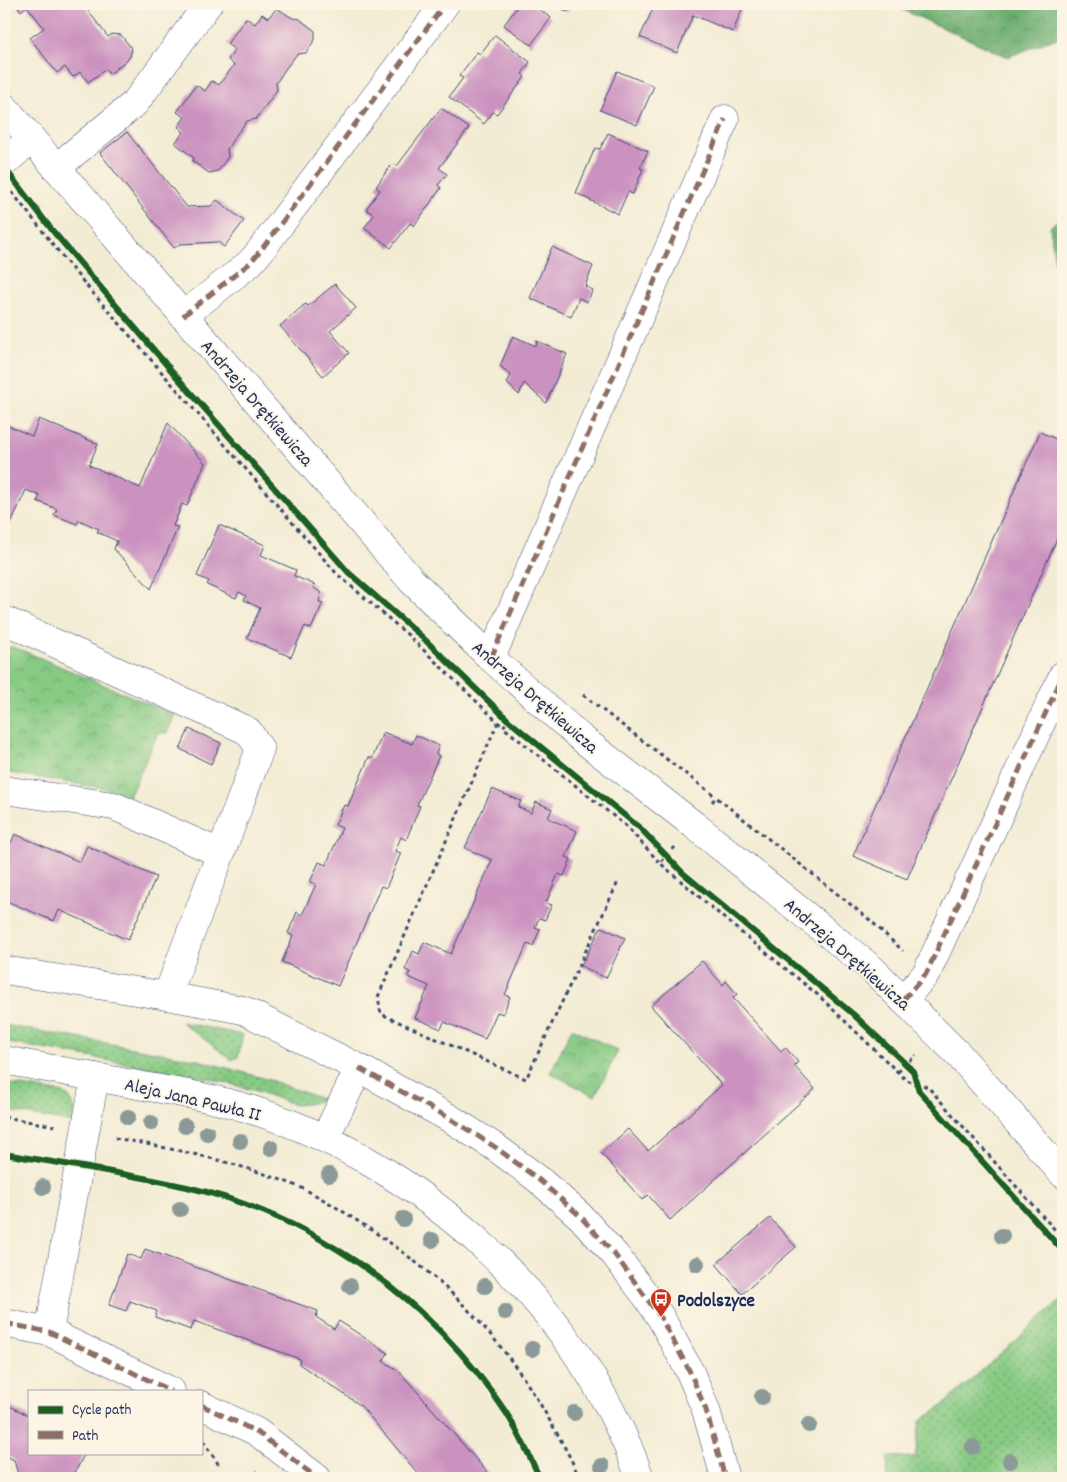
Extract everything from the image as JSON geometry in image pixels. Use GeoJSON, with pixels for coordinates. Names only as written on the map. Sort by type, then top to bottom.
{"type":"FeatureCollection","features":[{"type":"Feature","properties":{"kind":"street"},"geometry":{"type":"LineString","coordinates":[[56,168],[135,103],[208,4]]}},
{"type":"Feature","properties":{"kind":"street"},"geometry":{"type":"LineString","coordinates":[[183,316],[250,263],[261,250],[445,4]]}},
{"type":"Feature","properties":{"kind":"street","name":"Andrzeja Drętkiewicza"},"geometry":{"type":"LineString","coordinates":[[4,107],[412,581],[491,658],[581,738],[694,825],[872,969],[959,1055],[1063,1174]]}},
{"type":"Feature","properties":{"kind":"street"},"geometry":{"type":"LineString","coordinates":[[491,658],[725,118]]}},
{"type":"Feature","properties":{"kind":"street"},"geometry":{"type":"LineString","coordinates":[[7,176],[31,139]]}},
{"type":"Feature","properties":{"kind":"street"},"geometry":{"type":"LineString","coordinates":[[4,620],[248,731],[260,748],[167,996]]}},
{"type":"Feature","properties":{"kind":"street"},"geometry":{"type":"LineString","coordinates":[[903,1000],[926,974],[1063,675]]}},
{"type":"Feature","properties":{"kind":"street"},"geometry":{"type":"LineString","coordinates":[[4,790],[114,806],[220,853]]}},
{"type":"Feature","properties":{"kind":"street"},"geometry":{"type":"LineString","coordinates":[[4,970],[242,1010],[360,1068],[451,1119],[495,1147],[538,1178],[580,1216],[615,1255],[660,1318],[690,1372],[706,1410],[725,1478]]}},
{"type":"Feature","properties":{"kind":"street","name":"Aleja Jana Pawła II"},"geometry":{"type":"LineString","coordinates":[[4,1060],[212,1099],[246,1108],[325,1138],[394,1176],[433,1203],[477,1240],[512,1274],[548,1315],[592,1377],[626,1441],[640,1478]]}},
{"type":"Feature","properties":{"kind":"street"},"geometry":{"type":"LineString","coordinates":[[325,1138],[360,1068]]}},
{"type":"Feature","properties":{"kind":"street"},"geometry":{"type":"LineString","coordinates":[[49,1332],[95,1077]]}},
{"type":"Feature","properties":{"kind":"street"},"geometry":{"type":"LineString","coordinates":[[4,1323],[49,1332],[169,1390]]}},
{"type":"Feature","properties":{"kind":"street"},"geometry":{"type":"LineString","coordinates":[[202,1405],[257,1432],[317,1478]]}},
{"type":"Feature","properties":{"kind":"path"},"geometry":{"type":"LineString","coordinates":[[7,176],[73,270],[337,574],[408,635],[502,727]]}},
{"type":"Feature","properties":{"kind":"path"},"geometry":{"type":"LineString","coordinates":[[502,714],[515,726]]}},
{"type":"Feature","properties":{"kind":"path"},"geometry":{"type":"LineString","coordinates":[[498,722],[378,997],[381,1014],[526,1079],[618,882]]}},
{"type":"Feature","properties":{"kind":"path"},"geometry":{"type":"LineString","coordinates":[[600,796],[634,824]]}},
{"type":"Feature","properties":{"kind":"path"},"geometry":{"type":"LineString","coordinates":[[660,850],[672,862]]}},
{"type":"Feature","properties":{"kind":"path"},"geometry":{"type":"LineString","coordinates":[[677,868],[705,892]]}},
{"type":"Feature","properties":{"kind":"path"},"geometry":{"type":"LineString","coordinates":[[899,1058],[914,1077],[928,1087],[1063,1239]]}},
{"type":"Feature","properties":{"kind":"path"},"geometry":{"type":"LineString","coordinates":[[898,1072],[906,1080],[914,1077]]}},
{"type":"Feature","properties":{"kind":"path"},"geometry":{"type":"LineString","coordinates":[[914,1077],[919,1091]]}},
{"type":"Feature","properties":{"kind":"path"},"geometry":{"type":"LineString","coordinates":[[4,1117],[182,1151],[229,1162],[270,1175],[306,1190],[384,1238],[415,1260],[437,1279],[488,1332],[517,1367],[558,1435],[579,1478]]}},
{"type":"Feature","properties":{"kind":"path"},"geometry":{"type":"LineString","coordinates":[[202,1440],[219,1465]]}},
{"type":"Feature","properties":{"kind":"green space"},"geometry":{"type":"Polygon","coordinates":[[[889,4],[1063,4],[1063,38],[1062,36],[1008,57],[889,4]]]}},
{"type":"Feature","properties":{"kind":"green space"},"geometry":{"type":"Polygon","coordinates":[[[1063,215],[1063,329],[1050,227],[1063,215]]]}},
{"type":"Feature","properties":{"kind":"green space"},"geometry":{"type":"Polygon","coordinates":[[[12,647],[175,715],[167,733],[158,733],[129,797],[114,790],[4,772],[4,648],[12,647]]]}},
{"type":"Feature","properties":{"kind":"green space"},"geometry":{"type":"Polygon","coordinates":[[[181,1022],[243,1035],[238,1057],[232,1060],[181,1022]]]}},
{"type":"Feature","properties":{"kind":"green space"},"geometry":{"type":"Polygon","coordinates":[[[4,1025],[195,1059],[270,1080],[324,1100],[295,1105],[257,1091],[208,1078],[4,1042],[4,1025]]]}},
{"type":"Feature","properties":{"kind":"green space"},"geometry":{"type":"Polygon","coordinates":[[[572,1028],[618,1051],[595,1096],[550,1073],[572,1028]]]}},
{"type":"Feature","properties":{"kind":"green space"},"geometry":{"type":"Polygon","coordinates":[[[4,1083],[63,1093],[74,1106],[73,1123],[4,1110],[4,1083]]]}},
{"type":"Feature","properties":{"kind":"green space"},"geometry":{"type":"Polygon","coordinates":[[[1063,1298],[1063,1478],[887,1478],[888,1456],[915,1458],[920,1421],[941,1407],[1063,1298]]]}},
{"type":"Feature","properties":{"kind":"building"},"geometry":{"type":"Polygon","coordinates":[[[16,4],[90,4],[86,8],[108,37],[112,34],[121,35],[132,49],[130,57],[110,74],[106,69],[88,82],[80,72],[73,77],[65,67],[57,73],[30,38],[44,28],[27,6],[21,11],[16,4]]]}},
{"type":"Feature","properties":{"kind":"building"},"geometry":{"type":"Polygon","coordinates":[[[519,4],[532,4],[551,18],[531,45],[504,25],[519,4]]]}},
{"type":"Feature","properties":{"kind":"building"},"geometry":{"type":"Polygon","coordinates":[[[555,4],[573,4],[567,12],[555,4]]]}},
{"type":"Feature","properties":{"kind":"building"},"geometry":{"type":"Polygon","coordinates":[[[655,4],[744,4],[733,32],[693,15],[677,53],[640,37],[655,4]]]}},
{"type":"Feature","properties":{"kind":"building"},"geometry":{"type":"Polygon","coordinates":[[[277,8],[295,19],[298,18],[315,31],[315,39],[306,53],[297,54],[286,68],[276,83],[277,90],[256,119],[247,121],[236,135],[227,149],[228,157],[218,171],[209,173],[192,161],[194,158],[175,143],[184,132],[178,127],[185,117],[177,112],[196,85],[205,91],[212,81],[219,85],[234,65],[228,60],[235,50],[227,44],[246,18],[255,24],[262,14],[268,18],[277,8]]]}},
{"type":"Feature","properties":{"kind":"building"},"geometry":{"type":"Polygon","coordinates":[[[495,35],[530,62],[522,74],[525,77],[497,114],[493,112],[484,124],[449,97],[463,78],[459,76],[477,52],[480,54],[495,35]]]}},
{"type":"Feature","properties":{"kind":"building"},"geometry":{"type":"Polygon","coordinates":[[[617,71],[654,86],[637,125],[600,110],[617,71]]]}},
{"type":"Feature","properties":{"kind":"building"},"geometry":{"type":"Polygon","coordinates":[[[441,108],[469,128],[439,168],[447,174],[438,185],[441,188],[414,226],[410,223],[391,248],[364,228],[374,215],[366,209],[380,190],[376,187],[384,175],[393,163],[397,166],[441,108]]]}},
{"type":"Feature","properties":{"kind":"building"},"geometry":{"type":"Polygon","coordinates":[[[127,132],[187,207],[211,206],[217,200],[244,221],[224,247],[218,242],[180,244],[174,248],[100,153],[127,132]]]}},
{"type":"Feature","properties":{"kind":"building"},"geometry":{"type":"Polygon","coordinates":[[[608,133],[648,151],[640,168],[643,169],[633,194],[628,192],[618,214],[576,193],[595,148],[600,149],[608,133]]]}},
{"type":"Feature","properties":{"kind":"building"},"geometry":{"type":"Polygon","coordinates":[[[552,247],[593,266],[585,286],[593,290],[587,302],[579,298],[571,317],[530,298],[552,247]]]}},
{"type":"Feature","properties":{"kind":"building"},"geometry":{"type":"Polygon","coordinates":[[[335,284],[356,308],[330,331],[349,353],[323,376],[280,326],[304,305],[308,306],[335,284]]]}},
{"type":"Feature","properties":{"kind":"building"},"geometry":{"type":"Polygon","coordinates":[[[513,336],[536,346],[537,341],[567,354],[546,403],[524,383],[519,395],[507,383],[511,375],[500,366],[513,336]]]}},
{"type":"Feature","properties":{"kind":"building"},"geometry":{"type":"Polygon","coordinates":[[[39,419],[98,444],[89,465],[140,488],[168,423],[205,463],[187,506],[182,504],[173,526],[178,527],[151,589],[114,549],[117,541],[97,532],[99,529],[79,520],[77,524],[54,515],[57,509],[37,501],[40,496],[26,490],[11,523],[4,520],[4,424],[32,436],[39,419]]]}},
{"type":"Feature","properties":{"kind":"building"},"geometry":{"type":"Polygon","coordinates":[[[1040,432],[1063,442],[1063,525],[907,879],[853,856],[1040,432]]]}},
{"type":"Feature","properties":{"kind":"building"},"geometry":{"type":"Polygon","coordinates":[[[219,525],[265,545],[261,555],[296,570],[294,576],[315,585],[314,588],[321,593],[319,602],[323,603],[311,629],[305,626],[291,657],[247,638],[260,608],[244,600],[246,596],[239,592],[236,598],[207,585],[209,581],[197,576],[219,525]]]}},
{"type":"Feature","properties":{"kind":"building"},"geometry":{"type":"Polygon","coordinates":[[[189,729],[221,743],[211,764],[180,749],[189,729]]]}},
{"type":"Feature","properties":{"kind":"building"},"geometry":{"type":"Polygon","coordinates":[[[383,732],[412,744],[416,735],[439,746],[436,754],[439,756],[417,805],[420,806],[406,840],[401,837],[395,851],[401,853],[386,888],[381,886],[338,986],[282,962],[293,936],[288,933],[297,912],[302,915],[316,884],[310,882],[319,862],[326,865],[342,828],[335,825],[344,805],[348,806],[369,757],[372,759],[383,732]]]}},
{"type":"Feature","properties":{"kind":"building"},"geometry":{"type":"Polygon","coordinates":[[[492,789],[521,801],[518,807],[531,813],[536,802],[552,809],[548,818],[577,831],[566,857],[571,859],[564,876],[558,874],[546,903],[552,905],[545,920],[539,918],[535,927],[540,929],[533,946],[527,944],[505,995],[510,997],[503,1014],[497,1012],[485,1039],[444,1022],[441,1029],[415,1018],[429,986],[408,977],[410,972],[405,970],[413,951],[419,954],[424,942],[451,954],[492,860],[465,848],[492,789]]]}},
{"type":"Feature","properties":{"kind":"building"},"geometry":{"type":"Polygon","coordinates":[[[15,834],[80,862],[87,846],[156,877],[128,940],[59,910],[54,921],[4,900],[4,847],[8,849],[15,834]]]}},
{"type":"Feature","properties":{"kind":"building"},"geometry":{"type":"Polygon","coordinates":[[[601,927],[625,938],[606,978],[581,966],[601,927]]]}},
{"type":"Feature","properties":{"kind":"building"},"geometry":{"type":"Polygon","coordinates":[[[702,961],[723,985],[726,981],[737,994],[733,998],[781,1051],[785,1047],[798,1062],[794,1066],[815,1089],[670,1220],[648,1195],[642,1200],[601,1153],[628,1129],[648,1151],[722,1085],[651,1006],[702,961]]]}},
{"type":"Feature","properties":{"kind":"building"},"geometry":{"type":"Polygon","coordinates":[[[770,1218],[796,1247],[742,1294],[716,1264],[770,1218]]]}},
{"type":"Feature","properties":{"kind":"building"},"geometry":{"type":"Polygon","coordinates":[[[145,1249],[318,1311],[316,1317],[334,1329],[339,1321],[388,1353],[383,1361],[399,1371],[489,1474],[483,1478],[422,1478],[360,1405],[299,1364],[300,1359],[194,1321],[191,1330],[155,1317],[157,1311],[130,1301],[126,1311],[109,1305],[127,1254],[141,1259],[145,1249]]]}},
{"type":"Feature","properties":{"kind":"building"},"geometry":{"type":"Polygon","coordinates":[[[4,1403],[28,1415],[28,1454],[84,1454],[72,1478],[27,1478],[18,1474],[14,1460],[4,1455],[4,1403]]]}},
{"type":"Feature","properties":{"kind":"marked path"},"geometry":{"type":"LineString","coordinates":[[183,316],[250,263],[261,250],[445,4]]}},
{"type":"Feature","properties":{"kind":"marked path"},"geometry":{"type":"LineString","coordinates":[[491,658],[725,119]]}},
{"type":"Feature","properties":{"kind":"marked path"},"geometry":{"type":"LineString","coordinates":[[903,1000],[926,974],[1063,675]]}},
{"type":"Feature","properties":{"kind":"marked path"},"geometry":{"type":"LineString","coordinates":[[359,1068],[451,1119],[495,1147],[538,1179],[580,1216],[615,1255],[661,1318],[690,1372],[706,1410],[725,1478]]}},
{"type":"Feature","properties":{"kind":"marked path"},"geometry":{"type":"LineString","coordinates":[[4,1323],[49,1332],[169,1390]]}},
{"type":"Feature","properties":{"kind":"marked path"},"geometry":{"type":"LineString","coordinates":[[202,1405],[257,1432],[317,1478]]}},
{"type":"Feature","properties":{"kind":"cycle path"},"geometry":{"type":"LineString","coordinates":[[4,167],[52,230],[176,376],[349,573],[421,636],[508,720],[640,828],[683,873],[853,1014],[913,1071],[919,1091],[1063,1251]]}},
{"type":"Feature","properties":{"kind":"cycle path"},"geometry":{"type":"LineString","coordinates":[[4,1154],[118,1173],[187,1187],[235,1201],[281,1219],[325,1242],[367,1269],[406,1300],[443,1334],[476,1371],[505,1411],[540,1478]]}},
{"type":"Feature","properties":{"kind":"place","name":"Podolszyce"},"geometry":{"type":"Point","coordinates":[661,1318]}}]}
